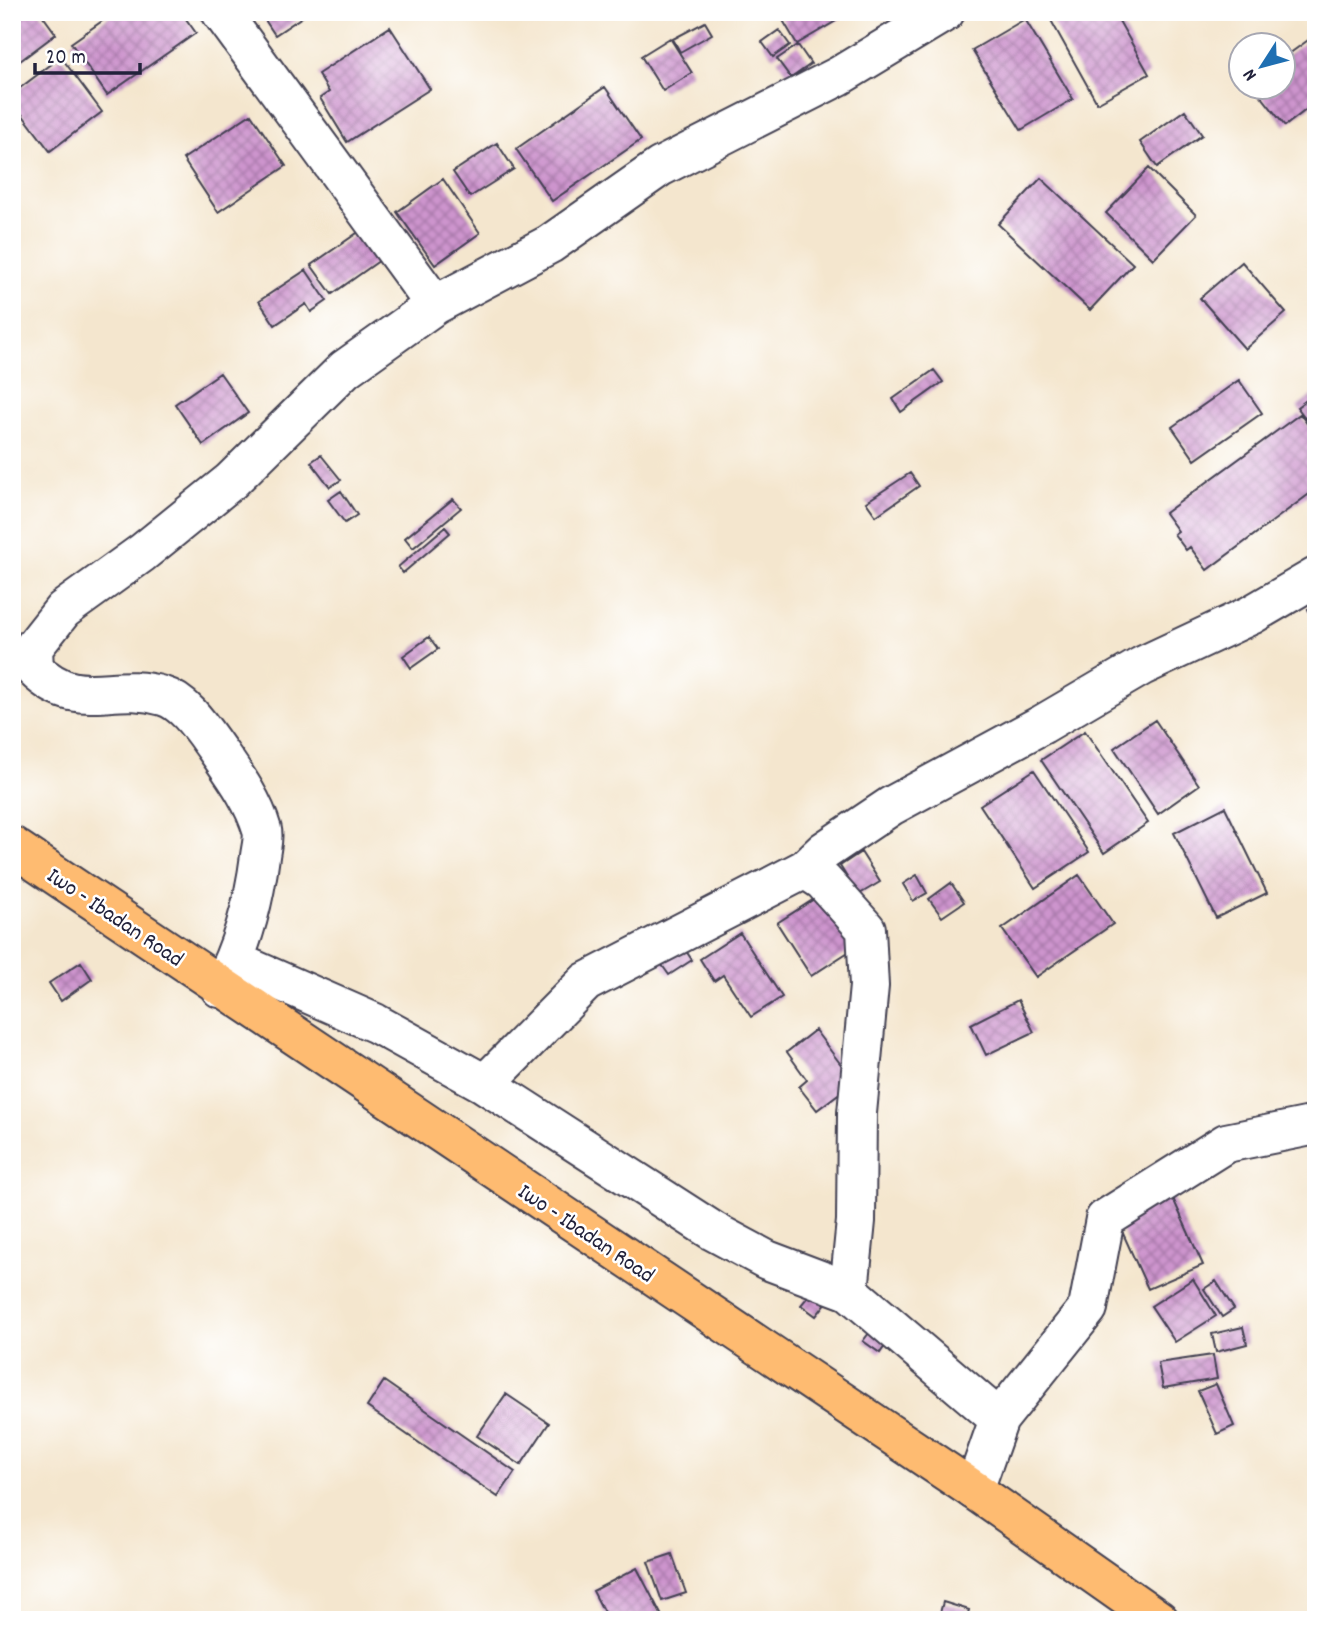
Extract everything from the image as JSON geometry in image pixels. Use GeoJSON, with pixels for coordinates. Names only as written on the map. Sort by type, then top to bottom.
{"type":"FeatureCollection","features":[{"type":"Feature","properties":{"kind":"main road","name":"Iwo - Ibadan Road"},"geometry":{"type":"LineString","coordinates":[[12,846],[227,974],[974,1490],[1150,1617]]}},
{"type":"Feature","properties":{"kind":"street"},"geometry":{"type":"LineString","coordinates":[[221,12],[435,305]]}},
{"type":"Feature","properties":{"kind":"street"},"geometry":{"type":"LineString","coordinates":[[941,13],[839,76],[660,167],[550,244],[435,305],[345,369],[231,481],[142,553],[63,610],[33,648],[23,680],[50,685],[72,694],[138,690],[167,696],[196,721],[241,784],[263,833],[255,895],[227,974],[375,1023],[485,1084],[713,1231],[767,1260],[849,1291],[999,1419]]}},
{"type":"Feature","properties":{"kind":"street"},"geometry":{"type":"LineString","coordinates":[[485,1084],[586,982],[805,869],[824,852],[891,806],[1043,724],[1142,666],[1251,615],[1316,577]]}},
{"type":"Feature","properties":{"kind":"street"},"geometry":{"type":"LineString","coordinates":[[805,869],[823,881],[866,929],[869,986],[857,1113],[856,1220],[849,1291]]}},
{"type":"Feature","properties":{"kind":"street"},"geometry":{"type":"LineString","coordinates":[[974,1490],[999,1419],[1088,1308],[1105,1219],[1226,1143],[1316,1125]]}},
{"type":"Feature","properties":{"kind":"building"},"geometry":{"type":"Polygon","coordinates":[[[12,12],[40,12],[56,34],[12,67],[12,12]]]}},
{"type":"Feature","properties":{"kind":"building"},"geometry":{"type":"Polygon","coordinates":[[[115,12],[181,12],[196,33],[107,95],[71,43],[115,12]]]}},
{"type":"Feature","properties":{"kind":"building"},"geometry":{"type":"Polygon","coordinates":[[[298,12],[302,17],[275,35],[261,14],[298,12]]]}},
{"type":"Feature","properties":{"kind":"building"},"geometry":{"type":"Polygon","coordinates":[[[778,12],[838,12],[841,18],[797,44],[778,12]]]}},
{"type":"Feature","properties":{"kind":"building"},"geometry":{"type":"Polygon","coordinates":[[[1054,12],[1114,12],[1149,74],[1097,103],[1048,15],[1054,12]]]}},
{"type":"Feature","properties":{"kind":"building"},"geometry":{"type":"Polygon","coordinates":[[[1025,19],[1073,99],[1021,130],[972,50],[1025,19]]]}},
{"type":"Feature","properties":{"kind":"building"},"geometry":{"type":"Polygon","coordinates":[[[705,22],[712,34],[680,52],[673,39],[705,22]]]}},
{"type":"Feature","properties":{"kind":"building"},"geometry":{"type":"Polygon","coordinates":[[[390,27],[430,89],[347,142],[320,98],[329,92],[318,74],[390,27]]]}},
{"type":"Feature","properties":{"kind":"building"},"geometry":{"type":"Polygon","coordinates":[[[779,30],[790,45],[773,57],[762,42],[779,30]]]}},
{"type":"Feature","properties":{"kind":"building"},"geometry":{"type":"Polygon","coordinates":[[[670,38],[692,73],[663,91],[641,56],[670,38]]]}},
{"type":"Feature","properties":{"kind":"building"},"geometry":{"type":"Polygon","coordinates":[[[1311,38],[1316,44],[1316,102],[1285,126],[1266,102],[1296,102],[1296,49],[1311,38]]]}},
{"type":"Feature","properties":{"kind":"building"},"geometry":{"type":"Polygon","coordinates":[[[798,45],[811,64],[791,78],[777,59],[798,45]]]}},
{"type":"Feature","properties":{"kind":"building"},"geometry":{"type":"Polygon","coordinates":[[[61,57],[102,112],[50,151],[12,101],[12,94],[61,57]]]}},
{"type":"Feature","properties":{"kind":"building"},"geometry":{"type":"Polygon","coordinates":[[[605,87],[641,140],[552,201],[516,149],[605,87]]]}},
{"type":"Feature","properties":{"kind":"building"},"geometry":{"type":"Polygon","coordinates":[[[1185,110],[1202,135],[1157,167],[1140,142],[1185,110]]]}},
{"type":"Feature","properties":{"kind":"building"},"geometry":{"type":"Polygon","coordinates":[[[251,114],[286,166],[218,212],[183,159],[251,114]]]}},
{"type":"Feature","properties":{"kind":"building"},"geometry":{"type":"Polygon","coordinates":[[[497,143],[514,169],[470,197],[453,172],[497,143]]]}},
{"type":"Feature","properties":{"kind":"building"},"geometry":{"type":"Polygon","coordinates":[[[1149,168],[1196,215],[1153,259],[1106,213],[1149,168]]]}},
{"type":"Feature","properties":{"kind":"building"},"geometry":{"type":"Polygon","coordinates":[[[1041,178],[1133,264],[1090,310],[998,224],[1041,178]]]}},
{"type":"Feature","properties":{"kind":"building"},"geometry":{"type":"Polygon","coordinates":[[[443,179],[480,233],[435,265],[397,212],[443,179]]]}},
{"type":"Feature","properties":{"kind":"building"},"geometry":{"type":"Polygon","coordinates":[[[363,229],[383,258],[332,294],[311,265],[363,229]]]}},
{"type":"Feature","properties":{"kind":"building"},"geometry":{"type":"Polygon","coordinates":[[[1242,262],[1286,313],[1245,349],[1200,298],[1242,262]]]}},
{"type":"Feature","properties":{"kind":"building"},"geometry":{"type":"Polygon","coordinates":[[[306,270],[327,301],[311,312],[306,304],[275,325],[259,301],[306,270]]]}},
{"type":"Feature","properties":{"kind":"building"},"geometry":{"type":"Polygon","coordinates":[[[934,370],[943,382],[901,412],[893,399],[934,370]]]}},
{"type":"Feature","properties":{"kind":"building"},"geometry":{"type":"Polygon","coordinates":[[[220,373],[248,413],[203,445],[175,404],[220,373]]]}},
{"type":"Feature","properties":{"kind":"building"},"geometry":{"type":"Polygon","coordinates":[[[1239,380],[1262,413],[1195,460],[1172,427],[1239,380]]]}},
{"type":"Feature","properties":{"kind":"building"},"geometry":{"type":"Polygon","coordinates":[[[1316,393],[1316,432],[1297,407],[1316,393]]]}},
{"type":"Feature","properties":{"kind":"building"},"geometry":{"type":"Polygon","coordinates":[[[1300,414],[1316,436],[1316,489],[1207,570],[1190,547],[1186,550],[1174,534],[1178,531],[1165,513],[1300,414]]]}},
{"type":"Feature","properties":{"kind":"building"},"geometry":{"type":"Polygon","coordinates":[[[321,455],[341,480],[330,487],[311,462],[321,455]]]}},
{"type":"Feature","properties":{"kind":"building"},"geometry":{"type":"Polygon","coordinates":[[[910,473],[919,486],[876,516],[866,502],[910,473]]]}},
{"type":"Feature","properties":{"kind":"building"},"geometry":{"type":"Polygon","coordinates":[[[341,491],[357,515],[345,523],[328,500],[341,491]]]}},
{"type":"Feature","properties":{"kind":"building"},"geometry":{"type":"Polygon","coordinates":[[[453,499],[461,508],[413,548],[405,538],[453,499]]]}},
{"type":"Feature","properties":{"kind":"building"},"geometry":{"type":"Polygon","coordinates":[[[445,527],[450,533],[403,573],[398,567],[445,527]]]}},
{"type":"Feature","properties":{"kind":"building"},"geometry":{"type":"Polygon","coordinates":[[[1316,605],[1316,626],[1308,609],[1316,605]]]}},
{"type":"Feature","properties":{"kind":"building"},"geometry":{"type":"Polygon","coordinates":[[[429,637],[438,649],[411,668],[403,656],[429,637]]]}},
{"type":"Feature","properties":{"kind":"building"},"geometry":{"type":"Polygon","coordinates":[[[1155,720],[1199,785],[1158,814],[1114,748],[1155,720]]]}},
{"type":"Feature","properties":{"kind":"building"},"geometry":{"type":"Polygon","coordinates":[[[1085,731],[1148,823],[1104,853],[1041,760],[1085,731]]]}},
{"type":"Feature","properties":{"kind":"building"},"geometry":{"type":"Polygon","coordinates":[[[1034,770],[1089,852],[1035,888],[980,805],[1034,770]]]}},
{"type":"Feature","properties":{"kind":"building"},"geometry":{"type":"Polygon","coordinates":[[[1225,807],[1267,893],[1216,918],[1174,833],[1225,807]]]}},
{"type":"Feature","properties":{"kind":"building"},"geometry":{"type":"Polygon","coordinates":[[[861,852],[880,882],[858,895],[840,866],[861,852]]]}},
{"type":"Feature","properties":{"kind":"building"},"geometry":{"type":"Polygon","coordinates":[[[917,875],[927,893],[913,901],[903,884],[917,875]]]}},
{"type":"Feature","properties":{"kind":"building"},"geometry":{"type":"Polygon","coordinates":[[[1079,875],[1113,924],[1036,977],[1002,929],[1079,875]]]}},
{"type":"Feature","properties":{"kind":"building"},"geometry":{"type":"Polygon","coordinates":[[[951,883],[964,902],[942,917],[929,899],[951,883]]]}},
{"type":"Feature","properties":{"kind":"building"},"geometry":{"type":"Polygon","coordinates":[[[822,894],[856,947],[811,976],[777,923],[822,894]]]}},
{"type":"Feature","properties":{"kind":"building"},"geometry":{"type":"Polygon","coordinates":[[[740,933],[782,997],[751,1017],[723,975],[714,981],[700,959],[740,933]]]}},
{"type":"Feature","properties":{"kind":"building"},"geometry":{"type":"Polygon","coordinates":[[[680,942],[692,960],[669,975],[657,958],[680,942]]]}},
{"type":"Feature","properties":{"kind":"building"},"geometry":{"type":"Polygon","coordinates":[[[81,962],[92,979],[61,1001],[49,983],[81,962]]]}},
{"type":"Feature","properties":{"kind":"building"},"geometry":{"type":"Polygon","coordinates":[[[1018,1000],[1034,1032],[986,1055],[971,1024],[1018,1000]]]}},
{"type":"Feature","properties":{"kind":"building"},"geometry":{"type":"Polygon","coordinates":[[[815,1030],[854,1082],[817,1110],[799,1087],[807,1080],[787,1052],[815,1030]]]}},
{"type":"Feature","properties":{"kind":"building"},"geometry":{"type":"Polygon","coordinates":[[[1171,1194],[1203,1265],[1148,1289],[1116,1218],[1171,1194]]]}},
{"type":"Feature","properties":{"kind":"building"},"geometry":{"type":"Polygon","coordinates":[[[1193,1279],[1216,1316],[1175,1342],[1151,1306],[1193,1279]]]}},
{"type":"Feature","properties":{"kind":"building"},"geometry":{"type":"Polygon","coordinates":[[[1216,1281],[1234,1309],[1222,1317],[1204,1289],[1216,1281]]]}},
{"type":"Feature","properties":{"kind":"building"},"geometry":{"type":"Polygon","coordinates":[[[816,1287],[830,1298],[816,1316],[801,1305],[816,1287]]]}},
{"type":"Feature","properties":{"kind":"building"},"geometry":{"type":"Polygon","coordinates":[[[876,1324],[892,1336],[880,1353],[863,1341],[876,1324]]]}},
{"type":"Feature","properties":{"kind":"building"},"geometry":{"type":"Polygon","coordinates":[[[1243,1327],[1247,1344],[1216,1352],[1212,1334],[1243,1327]]]}},
{"type":"Feature","properties":{"kind":"building"},"geometry":{"type":"Polygon","coordinates":[[[1213,1355],[1217,1379],[1163,1388],[1158,1363],[1213,1355]]]}},
{"type":"Feature","properties":{"kind":"building"},"geometry":{"type":"Polygon","coordinates":[[[384,1381],[515,1472],[498,1497],[367,1407],[384,1381]]]}},
{"type":"Feature","properties":{"kind":"building"},"geometry":{"type":"Polygon","coordinates":[[[1216,1384],[1234,1426],[1217,1434],[1198,1391],[1216,1384]]]}},
{"type":"Feature","properties":{"kind":"building"},"geometry":{"type":"Polygon","coordinates":[[[506,1394],[549,1423],[521,1465],[477,1436],[506,1394]]]}},
{"type":"Feature","properties":{"kind":"building"},"geometry":{"type":"Polygon","coordinates":[[[672,1554],[686,1593],[662,1601],[648,1562],[672,1554]]]}},
{"type":"Feature","properties":{"kind":"building"},"geometry":{"type":"Polygon","coordinates":[[[637,1568],[664,1620],[608,1620],[593,1591],[637,1568]]]}},
{"type":"Feature","properties":{"kind":"building"},"geometry":{"type":"Polygon","coordinates":[[[943,1602],[969,1610],[966,1620],[938,1620],[943,1602]]]}}]}
